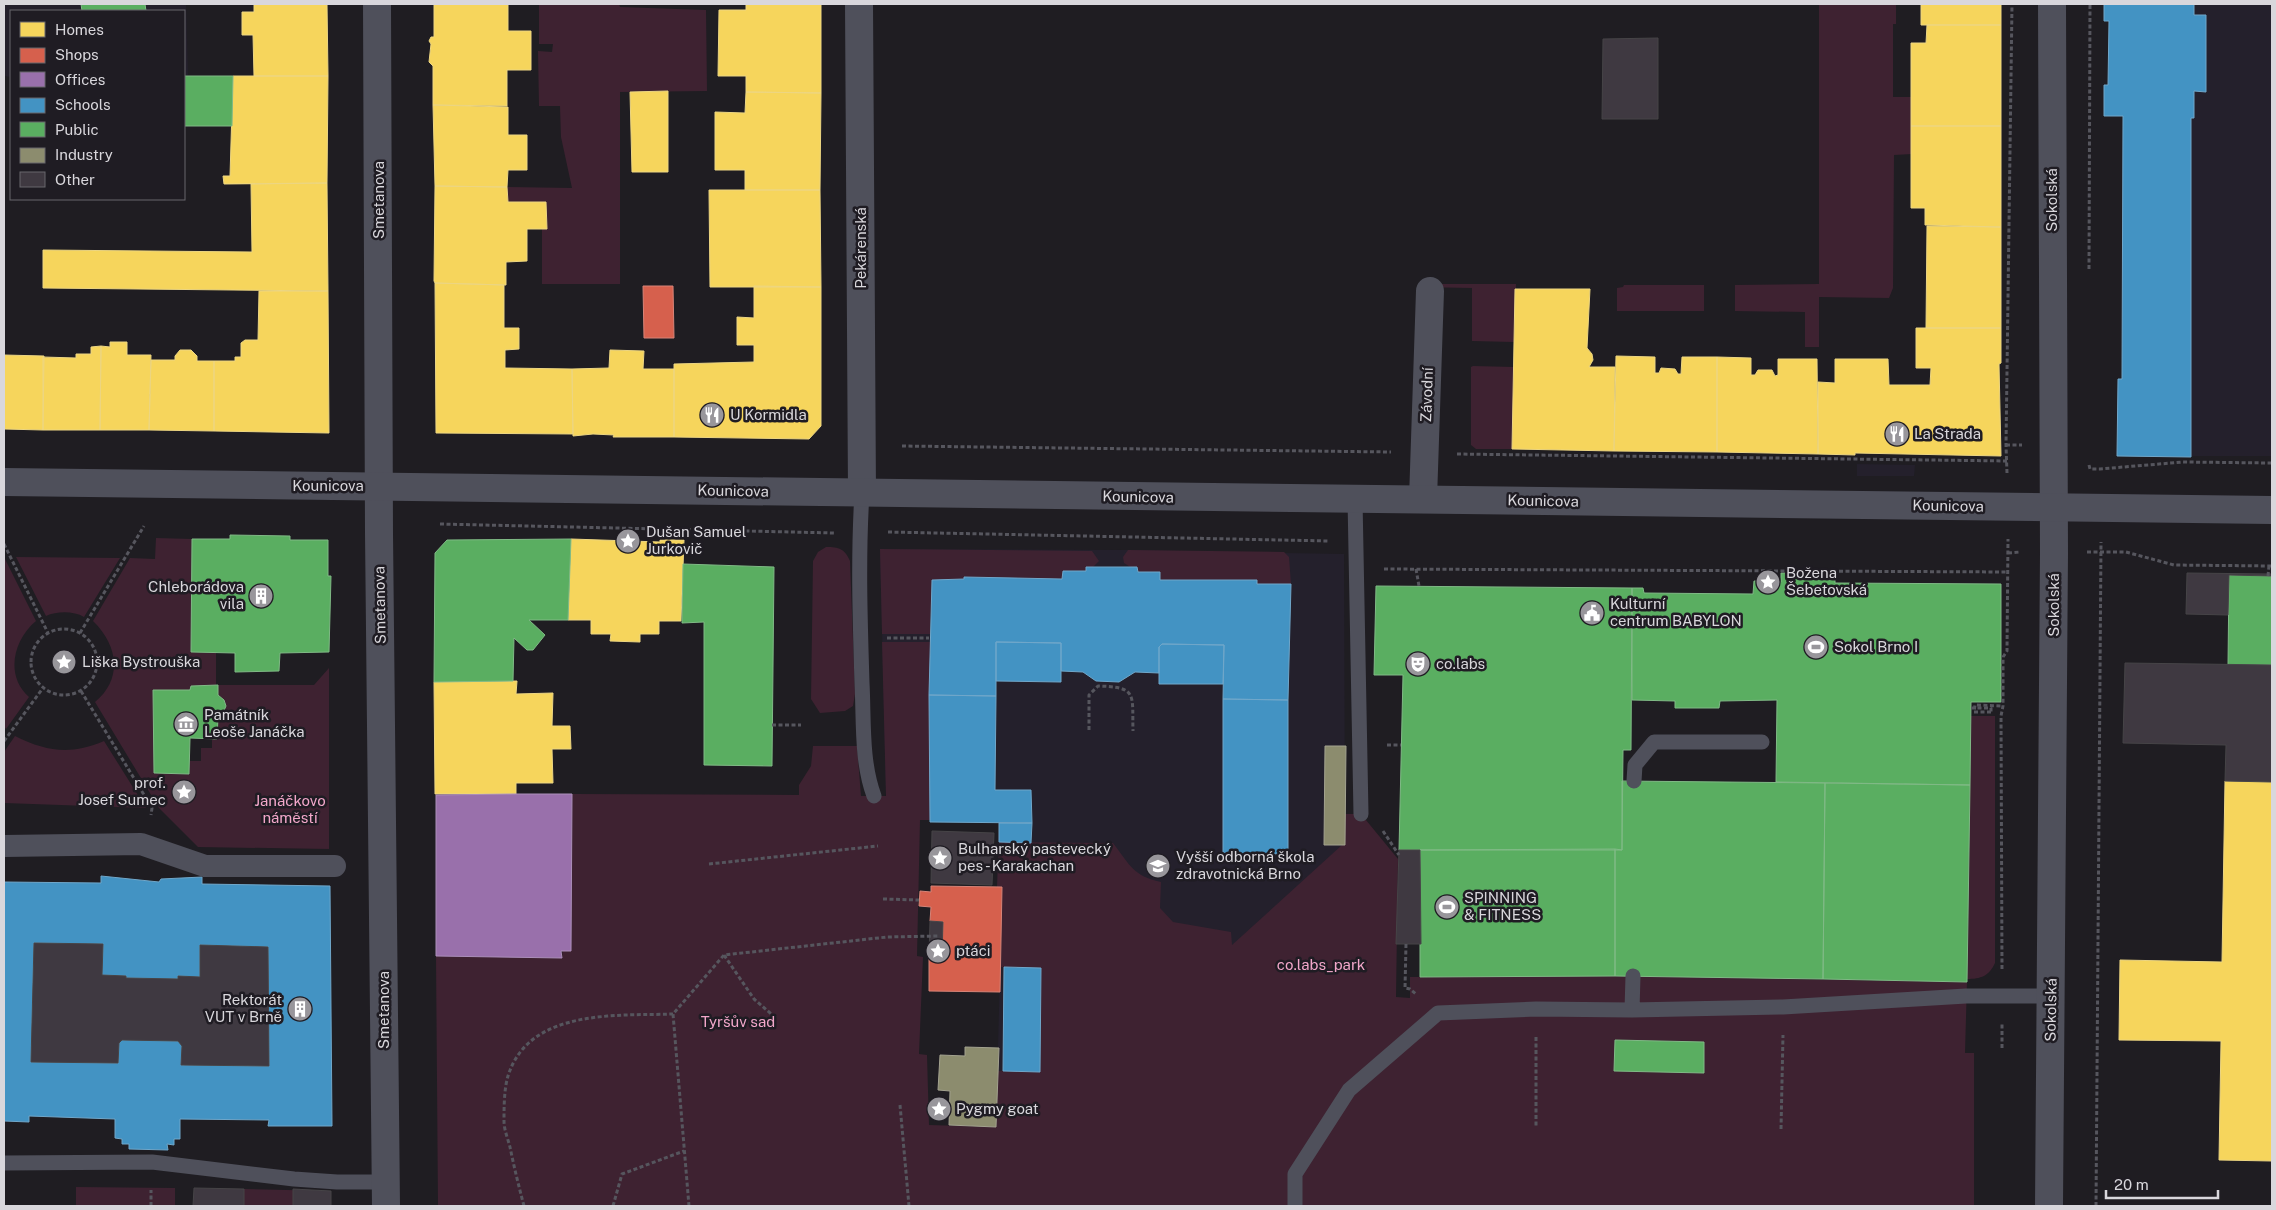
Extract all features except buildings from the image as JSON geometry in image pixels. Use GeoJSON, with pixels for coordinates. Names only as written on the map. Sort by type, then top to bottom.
{"type":"FeatureCollection","features":[{"type":"Feature","properties":{"kind":"street","name":"Smetanova"},"geometry":{"type":"LineString","coordinates":[[377,4],[386,1194]]}},
{"type":"Feature","properties":{"kind":"street","name":"Pekárenská"},"geometry":{"type":"LineString","coordinates":[[859,4],[862,493]]}},
{"type":"Feature","properties":{"kind":"street","name":"Sokolská"},"geometry":{"type":"LineString","coordinates":[[2050,1206],[2054,507],[2052,4]]}},
{"type":"Feature","properties":{"kind":"street","name":"Závodní"},"geometry":{"type":"LineString","coordinates":[[1423,499],[1430,291]]}},
{"type":"Feature","properties":{"kind":"street","name":"Kounicova"},"geometry":{"type":"LineString","coordinates":[[4,482],[2272,510]]}},
{"type":"Feature","properties":{"kind":"street"},"geometry":{"type":"LineString","coordinates":[[4,846],[141,844],[206,866],[334,866]]}},
{"type":"Feature","properties":{"kind":"lane"},"geometry":{"type":"LineString","coordinates":[[862,493],[859,533],[861,638],[867,777],[874,796]]}},
{"type":"Feature","properties":{"kind":"lane"},"geometry":{"type":"LineString","coordinates":[[1355,500],[1361,814]]}},
{"type":"Feature","properties":{"kind":"lane"},"geometry":{"type":"LineString","coordinates":[[1634,781],[1635,765],[1654,742],[1762,742]]}},
{"type":"Feature","properties":{"kind":"lane"},"geometry":{"type":"LineString","coordinates":[[1632,1010],[1633,976]]}},
{"type":"Feature","properties":{"kind":"lane"},"geometry":{"type":"LineString","coordinates":[[1295,1206],[1295,1174],[1349,1090],[1438,1014],[1536,1008],[1632,1010],[1783,1007],[2002,996],[2052,996]]}},
{"type":"Feature","properties":{"kind":"lane"},"geometry":{"type":"LineString","coordinates":[[4,1163],[152,1162],[294,1179],[337,1182],[386,1194]]}},
{"type":"Feature","properties":{"kind":"path"},"geometry":{"type":"LineString","coordinates":[[2007,479],[2012,4]]}},
{"type":"Feature","properties":{"kind":"path"},"geometry":{"type":"LineString","coordinates":[[2089,279],[2090,4]]}},
{"type":"Feature","properties":{"kind":"path"},"geometry":{"type":"LineString","coordinates":[[2089,461],[2090,469],[2183,462],[2272,463]]}},
{"type":"Feature","properties":{"kind":"path"},"geometry":{"type":"LineString","coordinates":[[440,524],[859,533],[902,531],[1356,542],[1384,569],[2008,572]]}},
{"type":"Feature","properties":{"kind":"path"},"geometry":{"type":"LineString","coordinates":[[80,633],[144,526]]}},
{"type":"Feature","properties":{"kind":"path"},"geometry":{"type":"LineString","coordinates":[[2002,1048],[2001,716],[2003,706],[2003,656],[2007,651],[2008,536]]}},
{"type":"Feature","properties":{"kind":"path"},"geometry":{"type":"LineString","coordinates":[[2096,1206],[2101,538]]}},
{"type":"Feature","properties":{"kind":"path"},"geometry":{"type":"LineString","coordinates":[[4,544],[48,633]]}},
{"type":"Feature","properties":{"kind":"path"},"geometry":{"type":"LineString","coordinates":[[2008,552],[2026,552]]}},
{"type":"Feature","properties":{"kind":"path"},"geometry":{"type":"LineString","coordinates":[[2079,552],[2126,552],[2174,565],[2270,566],[2268,576]]}},
{"type":"Feature","properties":{"kind":"path"},"geometry":{"type":"LineString","coordinates":[[1416,569],[1419,586]]}},
{"type":"Feature","properties":{"kind":"path"},"geometry":{"type":"LineString","coordinates":[[65,628],[80,633],[90,641],[98,659],[94,677],[89,685],[81,691],[63,696],[54,694],[43,688],[33,675],[31,656],[39,639],[48,633],[65,628]]}},
{"type":"Feature","properties":{"kind":"path"},"geometry":{"type":"LineString","coordinates":[[861,638],[929,638]]}},
{"type":"Feature","properties":{"kind":"path"},"geometry":{"type":"LineString","coordinates":[[1089,730],[1088,696],[1098,686],[1108,684],[1127,690],[1131,696],[1133,730]]}},
{"type":"Feature","properties":{"kind":"path"},"geometry":{"type":"LineString","coordinates":[[4,741],[43,688]]}},
{"type":"Feature","properties":{"kind":"path"},"geometry":{"type":"LineString","coordinates":[[81,691],[152,808],[149,829],[141,844]]}},
{"type":"Feature","properties":{"kind":"path"},"geometry":{"type":"LineString","coordinates":[[1971,708],[1981,708],[1991,708],[1991,712],[1974,712],[1975,705],[2003,706]]}},
{"type":"Feature","properties":{"kind":"path"},"geometry":{"type":"LineString","coordinates":[[772,725],[801,725]]}},
{"type":"Feature","properties":{"kind":"path"},"geometry":{"type":"LineString","coordinates":[[709,864],[878,846]]}},
{"type":"Feature","properties":{"kind":"path"},"geometry":{"type":"LineString","coordinates":[[883,899],[919,900]]}},
{"type":"Feature","properties":{"kind":"path"},"geometry":{"type":"LineString","coordinates":[[689,1206],[674,1014],[724,955],[887,937],[938,936]]}},
{"type":"Feature","properties":{"kind":"path"},"geometry":{"type":"LineString","coordinates":[[1406,944],[1405,988],[1410,989]]}},
{"type":"Feature","properties":{"kind":"path"},"geometry":{"type":"LineString","coordinates":[[724,955],[754,999],[777,1019]]}},
{"type":"Feature","properties":{"kind":"path"},"geometry":{"type":"LineString","coordinates":[[1781,1129],[1783,1007]]}},
{"type":"Feature","properties":{"kind":"path"},"geometry":{"type":"LineString","coordinates":[[1536,1008],[1536,1128]]}},
{"type":"Feature","properties":{"kind":"path"},"geometry":{"type":"LineString","coordinates":[[524,1206],[504,1123],[508,1078],[514,1063],[523,1049],[540,1036],[558,1026],[574,1021],[605,1016],[674,1014]]}},
{"type":"Feature","properties":{"kind":"path"},"geometry":{"type":"LineString","coordinates":[[900,1105],[909,1206]]}},
{"type":"Feature","properties":{"kind":"path"},"geometry":{"type":"LineString","coordinates":[[613,1206],[622,1174],[684,1151]]}},
{"type":"Feature","properties":{"kind":"shaded area"},"geometry":{"type":"Polygon","coordinates":[[[4,4],[186,4],[188,75],[185,75],[185,10],[10,10],[10,77],[4,76],[4,4]]]}},
{"type":"Feature","properties":{"kind":"shaded area"},"geometry":{"type":"Polygon","coordinates":[[[2104,4],[2272,4],[2272,456],[2117,456],[2118,379],[2122,378],[2123,117],[2104,116],[2104,85],[2108,85],[2110,24],[2105,18],[2104,4]]]}},
{"type":"Feature","properties":{"kind":"shaded area"},"geometry":{"type":"Polygon","coordinates":[[[1857,464],[1915,465],[1914,476],[1857,476],[1857,464]]]}},
{"type":"Feature","properties":{"kind":"shaded area","name":"Vyšší odborná škola zdravotnická Brno"},"geometry":{"type":"Polygon","coordinates":[[[880,549],[1128,550],[1344,554],[1345,845],[1268,1112],[996,1127],[1002,888],[997,887],[999,823],[930,822],[930,795],[886,796],[880,549]]]}},
{"type":"Feature","properties":{"kind":"green space"},"geometry":{"type":"Polygon","coordinates":[[[539,4],[619,4],[620,7],[706,10],[707,91],[620,92],[620,284],[542,284],[542,229],[547,229],[546,202],[508,202],[507,187],[572,188],[561,137],[560,106],[539,106],[538,51],[552,52],[553,44],[539,44],[539,4]]]}},
{"type":"Feature","properties":{"kind":"green space"},"geometry":{"type":"Polygon","coordinates":[[[1819,4],[1896,4],[1896,24],[1893,24],[1893,97],[1912,97],[1912,154],[1894,155],[1893,288],[1889,298],[1819,297],[1819,347],[1805,347],[1805,312],[1735,311],[1735,285],[1819,284],[1819,4]]]}},
{"type":"Feature","properties":{"kind":"green space"},"geometry":{"type":"Polygon","coordinates":[[[1419,284],[1516,284],[1514,342],[1472,341],[1472,288],[1419,287],[1419,284]]]}},
{"type":"Feature","properties":{"kind":"green space"},"geometry":{"type":"Polygon","coordinates":[[[1624,285],[1704,285],[1704,311],[1617,311],[1617,288],[1624,285]]]}},
{"type":"Feature","properties":{"kind":"green space"},"geometry":{"type":"Polygon","coordinates":[[[1471,367],[1514,367],[1512,449],[1476,449],[1471,445],[1471,367]]]}},
{"type":"Feature","properties":{"kind":"green space","name":"Janáčkovo náměstí"},"geometry":{"type":"Polygon","coordinates":[[[156,538],[192,539],[191,652],[216,653],[216,686],[191,686],[190,690],[153,690],[154,773],[189,774],[190,761],[201,761],[201,748],[212,748],[212,739],[217,738],[218,717],[224,712],[226,706],[224,700],[218,695],[218,685],[314,685],[329,668],[329,849],[198,847],[159,808],[95,702],[104,693],[110,682],[114,661],[108,640],[93,621],[130,558],[155,559],[156,538]]]}},
{"type":"Feature","properties":{"kind":"green space"},"geometry":{"type":"Polygon","coordinates":[[[826,547],[841,550],[850,561],[855,694],[853,706],[845,711],[820,713],[811,699],[813,561],[818,552],[826,547]]]}},
{"type":"Feature","properties":{"kind":"green space"},"geometry":{"type":"Polygon","coordinates":[[[880,549],[1092,551],[1099,561],[1093,567],[1087,567],[1086,571],[1063,571],[1062,579],[965,577],[964,579],[932,580],[930,634],[882,634],[880,549]]]}},
{"type":"Feature","properties":{"kind":"green space"},"geometry":{"type":"Polygon","coordinates":[[[1128,550],[1284,552],[1289,557],[1291,584],[1257,584],[1256,580],[1160,580],[1160,572],[1138,572],[1124,563],[1123,557],[1128,550]]]}},
{"type":"Feature","properties":{"kind":"green space"},"geometry":{"type":"Polygon","coordinates":[[[4,557],[36,621],[22,638],[15,658],[17,679],[21,688],[29,697],[6,729],[4,726],[4,557]]]}},
{"type":"Feature","properties":{"kind":"green space"},"geometry":{"type":"Polygon","coordinates":[[[16,557],[120,558],[84,617],[65,612],[46,616],[16,557]]]}},
{"type":"Feature","properties":{"kind":"green space"},"geometry":{"type":"Polygon","coordinates":[[[882,642],[930,642],[930,820],[920,820],[917,956],[923,957],[919,1054],[927,1055],[929,1125],[996,1127],[998,1071],[1040,1072],[1041,968],[1000,967],[1002,888],[997,887],[999,842],[1113,843],[1138,873],[1161,882],[1160,908],[1173,922],[1231,932],[1232,945],[1342,845],[1345,814],[1361,814],[1398,859],[1396,997],[1410,998],[1410,977],[1615,976],[1967,982],[1965,1053],[1974,1053],[1974,1206],[438,1206],[436,956],[562,958],[572,794],[799,795],[799,785],[811,766],[813,746],[857,746],[861,796],[886,796],[882,642]]]}},
{"type":"Feature","properties":{"kind":"green space"},"geometry":{"type":"Polygon","coordinates":[[[1971,716],[1995,716],[1995,963],[1984,976],[1967,979],[1971,716]]]}},
{"type":"Feature","properties":{"kind":"green space"},"geometry":{"type":"Polygon","coordinates":[[[15,736],[38,746],[59,750],[81,748],[104,741],[146,808],[4,803],[4,752],[15,736]]]}},
{"type":"Feature","properties":{"kind":"green space"},"geometry":{"type":"Polygon","coordinates":[[[76,1187],[175,1188],[175,1206],[76,1206],[76,1187]]]}},
{"type":"Feature","properties":{"kind":"green space"},"geometry":{"type":"Polygon","coordinates":[[[244,1189],[331,1191],[331,1206],[244,1206],[244,1189]]]}},
{"type":"Feature","properties":{"kind":"place","name":"U Kormidla"},"geometry":{"type":"Point","coordinates":[712,415]}},
{"type":"Feature","properties":{"kind":"place","name":"La Strada"},"geometry":{"type":"Point","coordinates":[1897,434]}},
{"type":"Feature","properties":{"kind":"place","name":"Dušan Samuel Jurkovič"},"geometry":{"type":"Point","coordinates":[628,541]}},
{"type":"Feature","properties":{"kind":"place","name":"Božena Šebetovská"},"geometry":{"type":"Point","coordinates":[1768,582]}},
{"type":"Feature","properties":{"kind":"place","name":"Chleborádova vila"},"geometry":{"type":"Point","coordinates":[261,596]}},
{"type":"Feature","properties":{"kind":"place","name":"Kulturní centrum BABYLON"},"geometry":{"type":"Point","coordinates":[1592,613]}},
{"type":"Feature","properties":{"kind":"place","name":"Sokol Brno I"},"geometry":{"type":"Point","coordinates":[1816,647]}},
{"type":"Feature","properties":{"kind":"place","name":"Liška Bystrouška"},"geometry":{"type":"Point","coordinates":[64,662]}},
{"type":"Feature","properties":{"kind":"place","name":"co.labs"},"geometry":{"type":"Point","coordinates":[1418,664]}},
{"type":"Feature","properties":{"kind":"place","name":"Památník Leoše Janáčka"},"geometry":{"type":"Point","coordinates":[186,724]}},
{"type":"Feature","properties":{"kind":"place","name":"prof. Josef Sumec"},"geometry":{"type":"Point","coordinates":[184,792]}},
{"type":"Feature","properties":{"kind":"place","name":"Bulharský pastevecký pes - Karakachan"},"geometry":{"type":"Point","coordinates":[940,858]}},
{"type":"Feature","properties":{"kind":"place","name":"Vyšší odborná škola zdravotnická Brno"},"geometry":{"type":"Point","coordinates":[1158,866]}},
{"type":"Feature","properties":{"kind":"place","name":"SPINNING & FITNESS"},"geometry":{"type":"Point","coordinates":[1447,907]}},
{"type":"Feature","properties":{"kind":"place","name":"ptáci"},"geometry":{"type":"Point","coordinates":[938,951]}},
{"type":"Feature","properties":{"kind":"place","name":"Rektorát VUT v Brně"},"geometry":{"type":"Point","coordinates":[300,1009]}},
{"type":"Feature","properties":{"kind":"place","name":"Pygmy goat"},"geometry":{"type":"Point","coordinates":[939,1109]}},
{"type":"Feature","properties":{"kind":"park label","name":"co.labs_park"},"geometry":{"type":"Point","coordinates":[1321,965]}},
{"type":"Feature","properties":{"kind":"park label","name":"Tyršův sad"},"geometry":{"type":"Point","coordinates":[738,1022]}}]}
